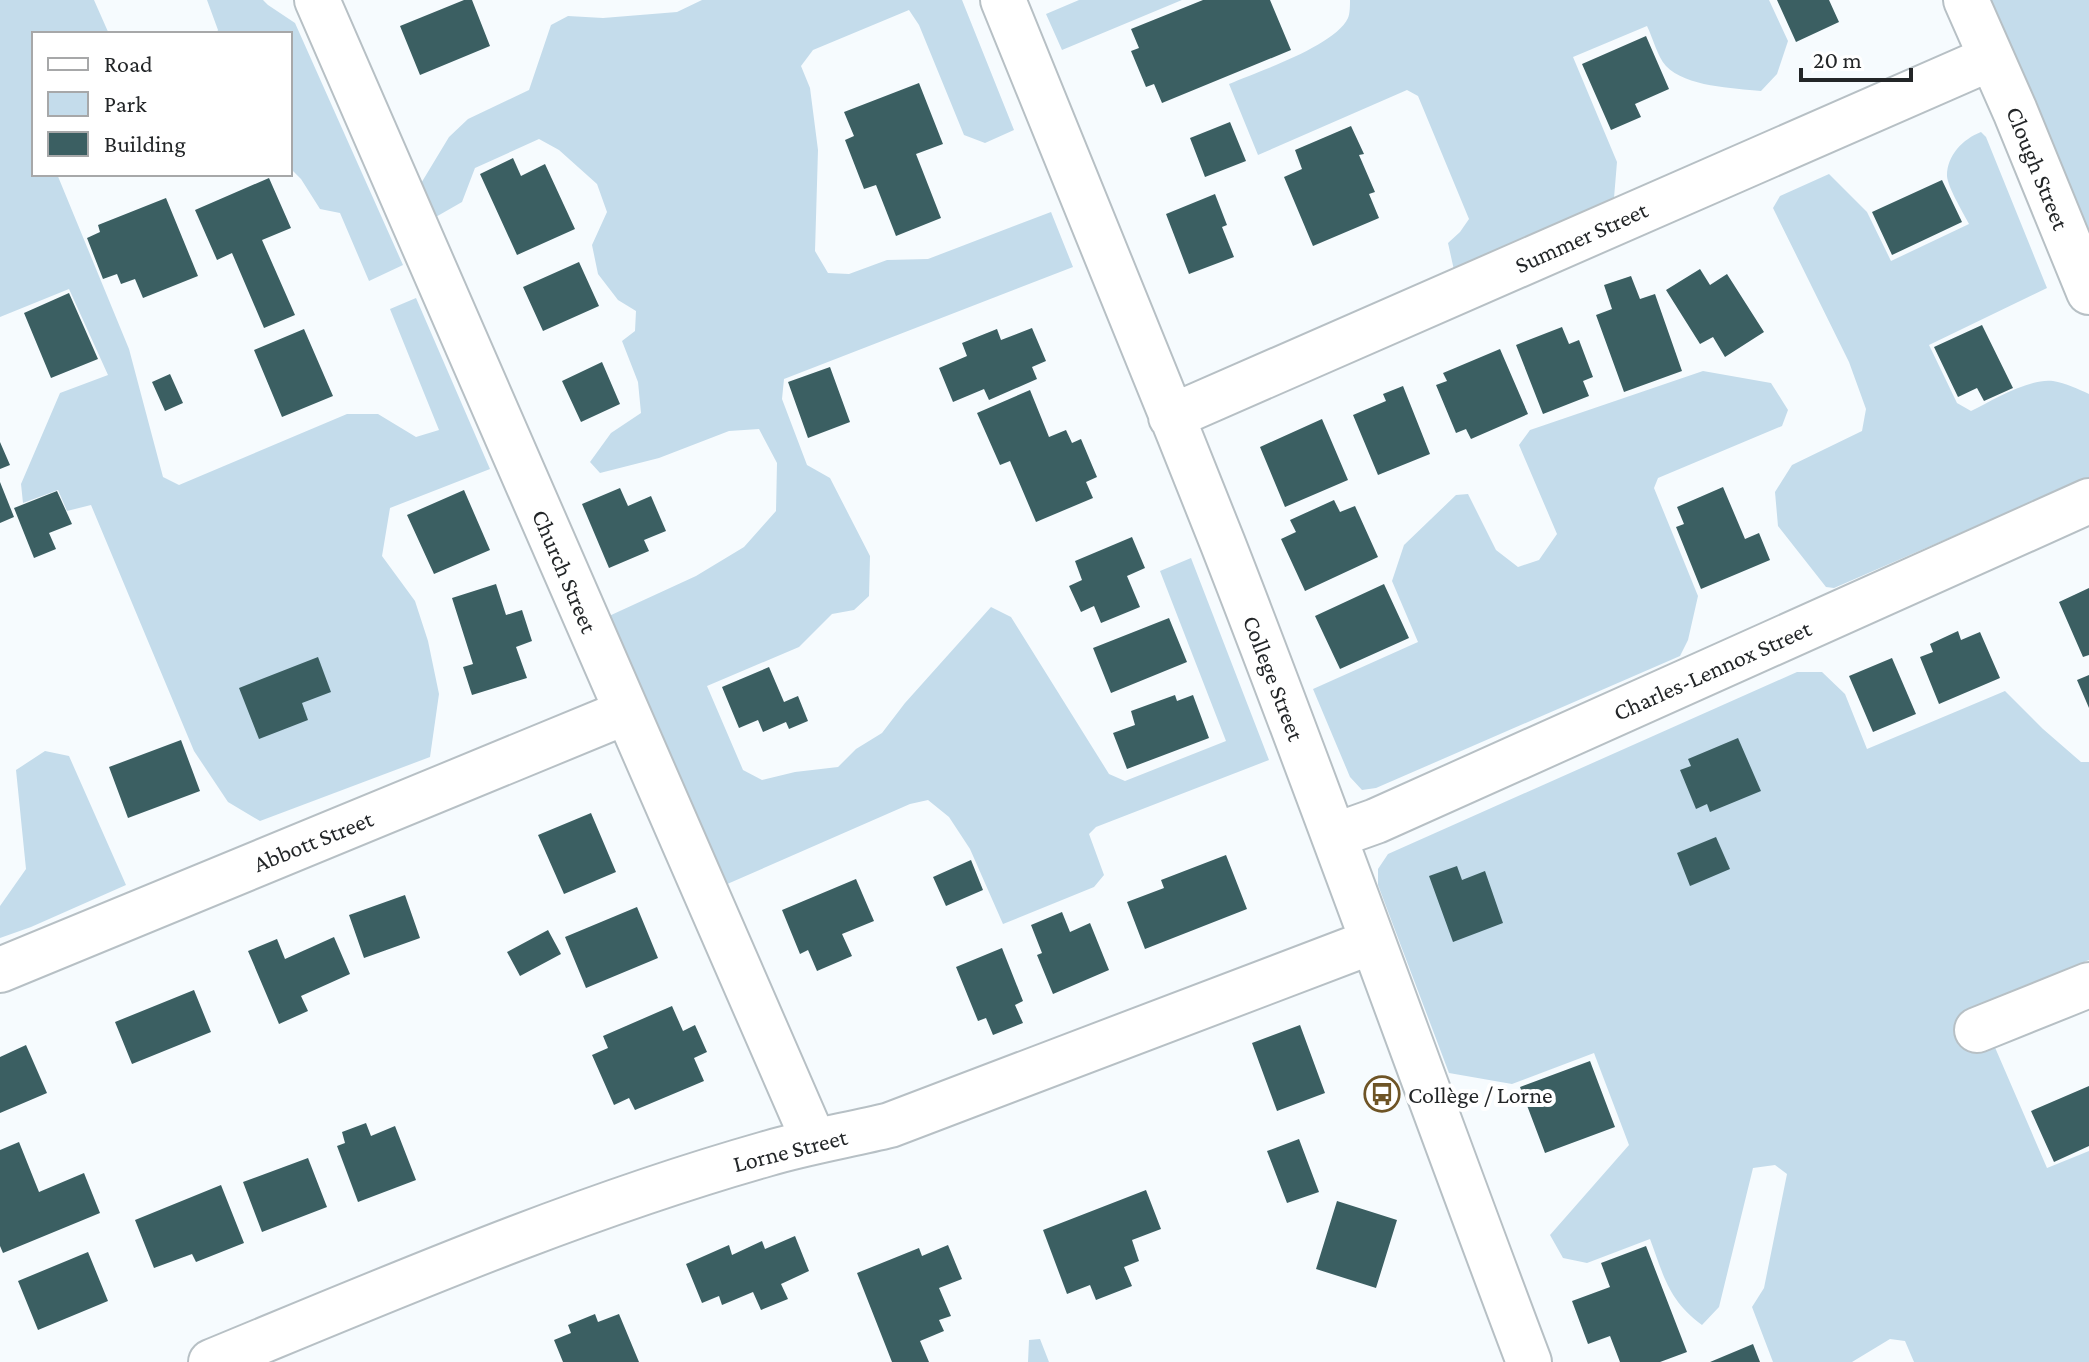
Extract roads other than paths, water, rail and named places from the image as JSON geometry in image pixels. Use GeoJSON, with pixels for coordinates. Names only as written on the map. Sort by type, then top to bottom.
{"type":"FeatureCollection","features":[{"type":"Feature","properties":{"kind":"street","name":"Church Street"},"geometry":{"type":"LineString","coordinates":[[317,0],[814,1141]]}},
{"type":"Feature","properties":{"kind":"street","name":"College Street"},"geometry":{"type":"LineString","coordinates":[[1003,0],[1222,543],[1529,1362]]}},
{"type":"Feature","properties":{"kind":"street","name":"Clough Street"},"geometry":{"type":"LineString","coordinates":[[1966,0],[2089,292]]}},
{"type":"Feature","properties":{"kind":"street","name":"Summer Street"},"geometry":{"type":"LineString","coordinates":[[1171,417],[1991,58]]}},
{"type":"Feature","properties":{"kind":"street","name":"Charles-Lennox Street"},"geometry":{"type":"LineString","coordinates":[[1334,836],[1376,821],[2089,501]]}},
{"type":"Feature","properties":{"kind":"street","name":"Abbott Street"},"geometry":{"type":"LineString","coordinates":[[0,970],[626,712]]}},
{"type":"Feature","properties":{"kind":"street","name":"Lorne Street"},"geometry":{"type":"LineString","coordinates":[[211,1362],[525,1235],[704,1172],[814,1141],[890,1125],[1371,942]]}},
{"type":"Feature","properties":{"kind":"street"},"geometry":{"type":"LineString","coordinates":[[1977,1030],[2089,985]]}},
{"type":"Feature","properties":{"kind":"place","name":"Collège / Lorne"},"geometry":{"type":"Point","coordinates":[1382,1094]}}]}
